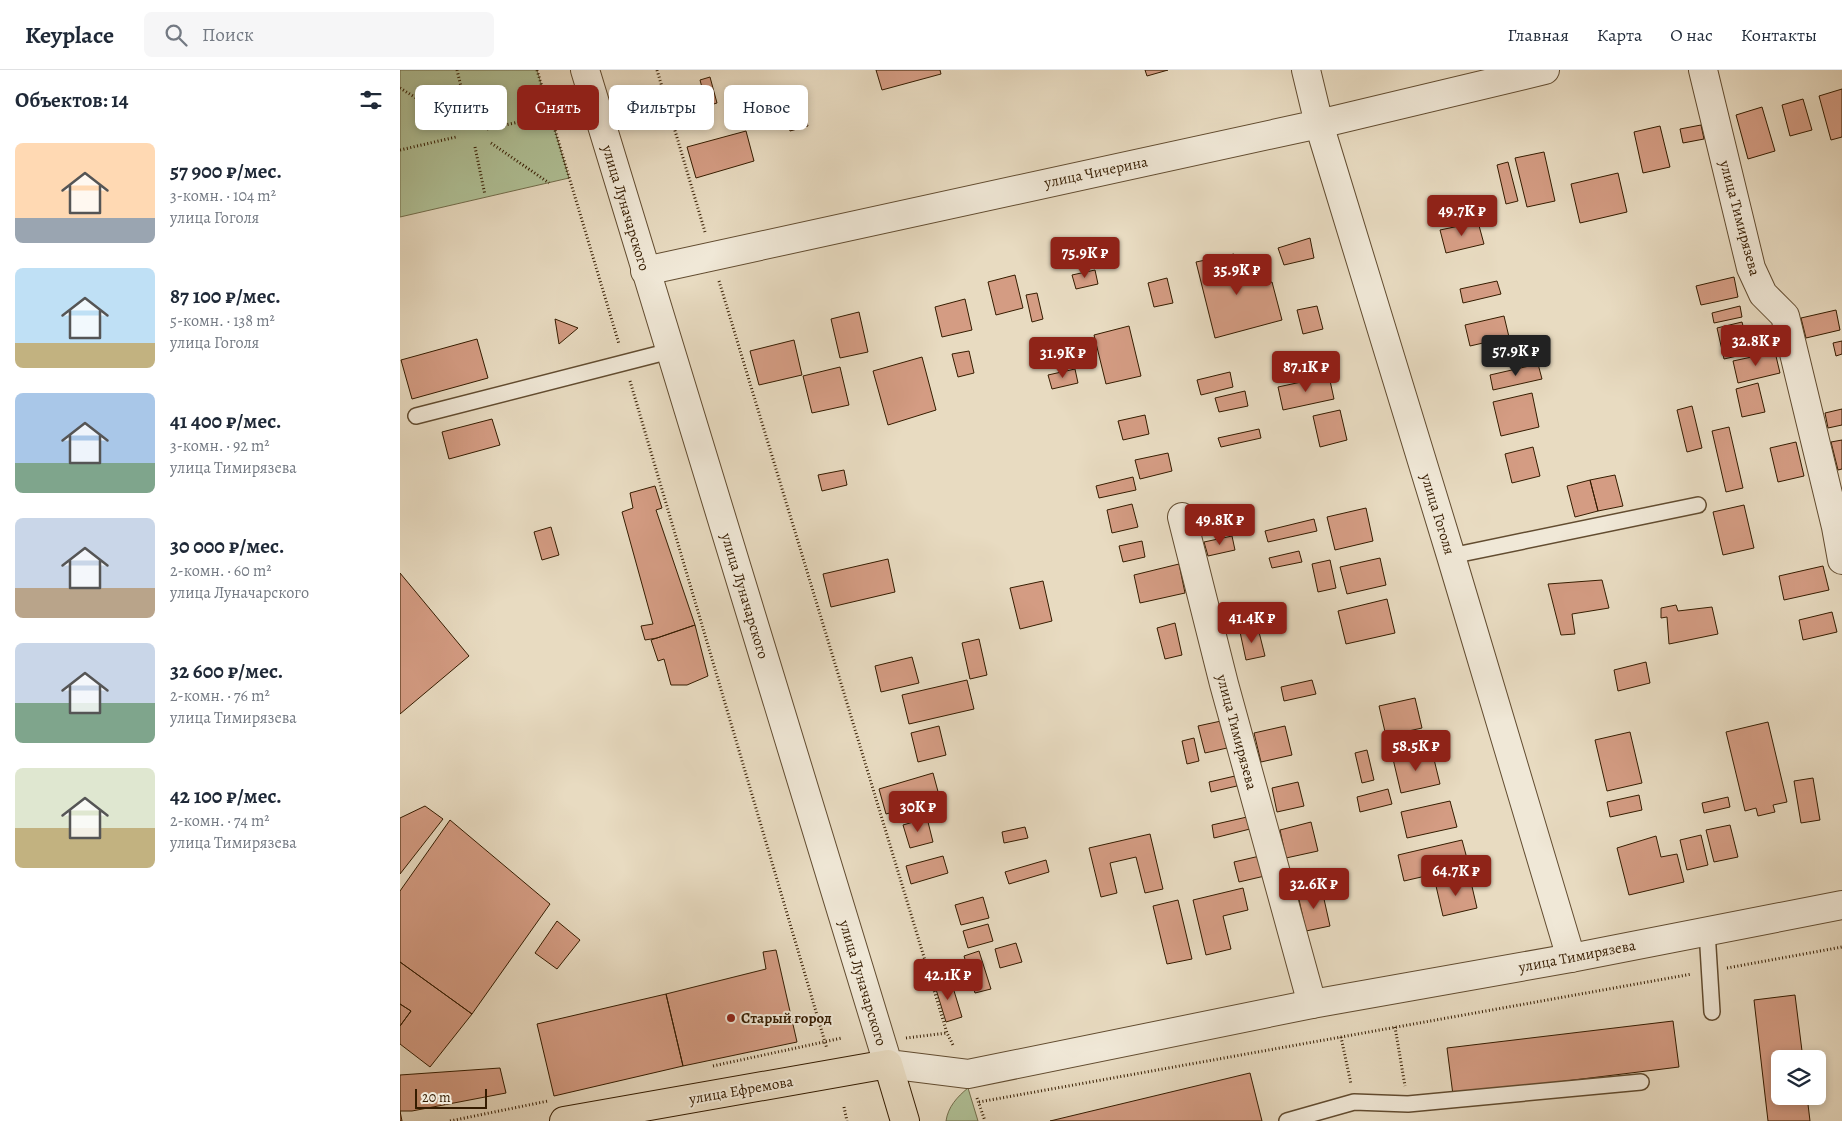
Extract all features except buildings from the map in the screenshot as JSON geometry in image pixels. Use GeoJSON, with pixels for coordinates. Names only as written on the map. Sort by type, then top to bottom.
{"type":"FeatureCollection","features":[{"type":"Feature","properties":{"kind":"main road","name":"улица Ефремова"},"geometry":{"type":"LineString","coordinates":[[564,1121],[888,1064]]}},
{"type":"Feature","properties":{"kind":"main road","name":"улица Луначарского"},"geometry":{"type":"LineString","coordinates":[[888,1064],[905,1121]]}},
{"type":"Feature","properties":{"kind":"street","name":"улица Луначарского"},"geometry":{"type":"LineString","coordinates":[[585,70],[888,1064]]}},
{"type":"Feature","properties":{"kind":"street","name":"улица Гоголя"},"geometry":{"type":"LineString","coordinates":[[1306,70],[1318,124],[1451,556],[1571,958]]}},
{"type":"Feature","properties":{"kind":"street","name":"улица Чичерина"},"geometry":{"type":"LineString","coordinates":[[645,271],[1318,124],[1545,70]]}},
{"type":"Feature","properties":{"kind":"street","name":"улица Тимирязева"},"geometry":{"type":"LineString","coordinates":[[1703,70],[1751,268],[1763,294],[1785,316],[1836,527],[1842,560]]}},
{"type":"Feature","properties":{"kind":"street","name":"улица Тимирязева"},"geometry":{"type":"LineString","coordinates":[[1182,517],[1224,684],[1312,1004]]}},
{"type":"Feature","properties":{"kind":"street","name":"улица Тимирязева"},"geometry":{"type":"LineString","coordinates":[[888,1064],[968,1074],[1312,1004],[1571,958],[1707,931],[1841,911]]}},
{"type":"Feature","properties":{"kind":"lane"},"geometry":{"type":"LineString","coordinates":[[416,416],[670,351]]}},
{"type":"Feature","properties":{"kind":"lane"},"geometry":{"type":"LineString","coordinates":[[1451,556],[1698,505]]}},
{"type":"Feature","properties":{"kind":"lane"},"geometry":{"type":"LineString","coordinates":[[1707,931],[1712,1012]]}},
{"type":"Feature","properties":{"kind":"lane"},"geometry":{"type":"LineString","coordinates":[[1287,1121],[1354,1102],[1408,1104],[1641,1082]]}},
{"type":"Feature","properties":{"kind":"path"},"geometry":{"type":"LineString","coordinates":[[457,70],[461,85]]}},
{"type":"Feature","properties":{"kind":"path"},"geometry":{"type":"LineString","coordinates":[[536,70],[541,85]]}},
{"type":"Feature","properties":{"kind":"path"},"geometry":{"type":"LineString","coordinates":[[657,70],[947,1033],[968,1074],[985,1121]]}},
{"type":"Feature","properties":{"kind":"path"},"geometry":{"type":"LineString","coordinates":[[400,88],[415,97]]}},
{"type":"Feature","properties":{"kind":"path"},"geometry":{"type":"LineString","coordinates":[[554,130],[827,1051]]}},
{"type":"Feature","properties":{"kind":"path"},"geometry":{"type":"LineString","coordinates":[[400,150],[456,137]]}},
{"type":"Feature","properties":{"kind":"path"},"geometry":{"type":"LineString","coordinates":[[491,143],[549,183]]}},
{"type":"Feature","properties":{"kind":"path"},"geometry":{"type":"LineString","coordinates":[[475,147],[485,195]]}},
{"type":"Feature","properties":{"kind":"path"},"geometry":{"type":"LineString","coordinates":[[979,1102],[1842,947]]}},
{"type":"Feature","properties":{"kind":"path"},"geometry":{"type":"LineString","coordinates":[[1395,1027],[1408,1104]]}},
{"type":"Feature","properties":{"kind":"path"},"geometry":{"type":"LineString","coordinates":[[900,1038],[947,1033]]}},
{"type":"Feature","properties":{"kind":"path"},"geometry":{"type":"LineString","coordinates":[[844,1107],[848,1121]]}},
{"type":"Feature","properties":{"kind":"green space"},"geometry":{"type":"Polygon","coordinates":[[[400,70],[537,70],[541,85],[517,85],[517,130],[555,130],[569,178],[400,217],[400,70]]]}},
{"type":"Feature","properties":{"kind":"green space"},"geometry":{"type":"Polygon","coordinates":[[[968,1088],[978,1121],[946,1121],[954,1103],[968,1088]]]}},
{"type":"Feature","properties":{"kind":"place","name":"Старый город"},"geometry":{"type":"Point","coordinates":[731,1018]}}]}
